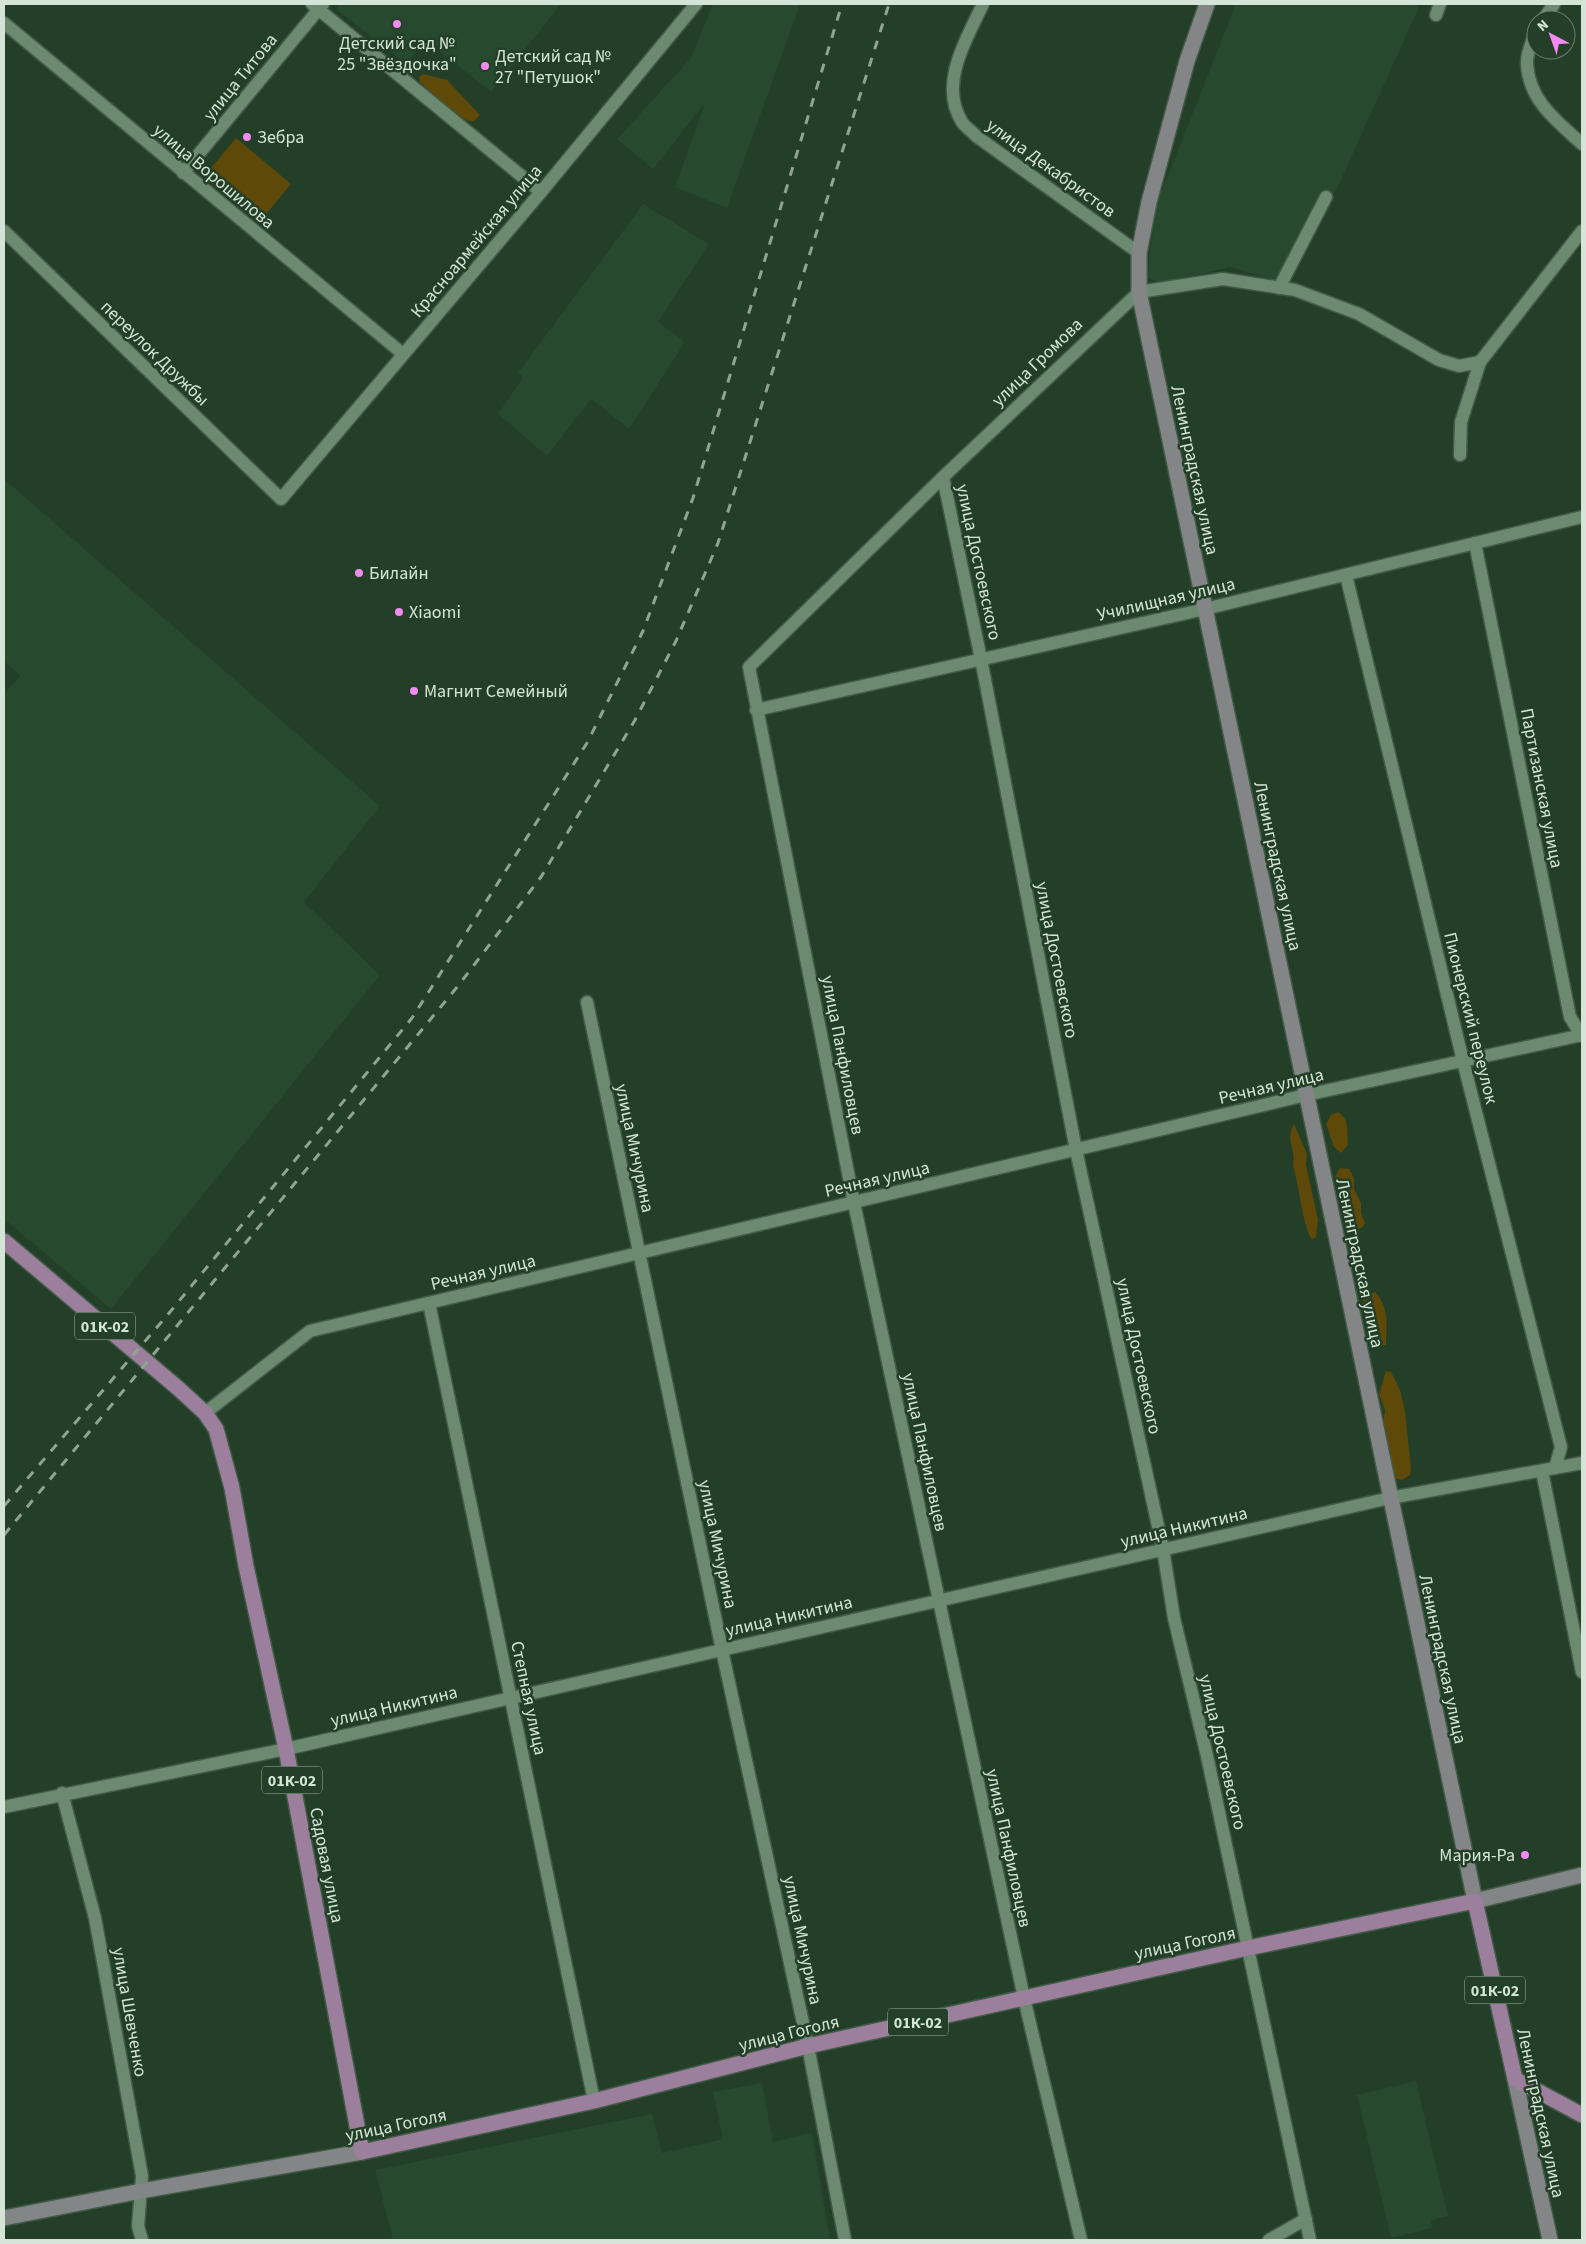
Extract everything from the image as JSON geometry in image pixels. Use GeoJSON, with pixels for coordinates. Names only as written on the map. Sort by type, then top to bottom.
{"type":"FeatureCollection","features":[{"type":"Feature","properties":{"kind":"main road","name":"01К-02"},"geometry":{"type":"LineString","coordinates":[[4,1241],[205,1413]]}},
{"type":"Feature","properties":{"kind":"main road","name":"Садовая улица"},"geometry":{"type":"LineString","coordinates":[[205,1413],[216,1429],[232,1488],[246,1566],[286,1749],[362,2152]]}},
{"type":"Feature","properties":{"kind":"main road","name":"улица Гоголя"},"geometry":{"type":"LineString","coordinates":[[362,2152],[594,2101],[808,2046],[1248,1948],[1475,1902]]}},
{"type":"Feature","properties":{"kind":"main road","name":"Ленинградская улица"},"geometry":{"type":"LineString","coordinates":[[1475,1902],[1515,2079]]}},
{"type":"Feature","properties":{"kind":"main road"},"geometry":{"type":"LineString","coordinates":[[1515,2079],[1582,2115]]}},
{"type":"Feature","properties":{"kind":"street","name":"Красноармейская улица"},"geometry":{"type":"LineString","coordinates":[[281,499],[541,192],[696,4]]}},
{"type":"Feature","properties":{"kind":"street","name":"улица Декабристов"},"geometry":{"type":"LineString","coordinates":[[983,4],[958,56],[954,76],[954,102],[962,122],[976,136],[1139,253]]}},
{"type":"Feature","properties":{"kind":"street"},"geometry":{"type":"LineString","coordinates":[[1207,4],[1184,70],[1149,202],[1139,253],[1139,292],[1223,279],[1295,290],[1359,314],[1439,360],[1459,366],[1480,362]]}},
{"type":"Feature","properties":{"kind":"street"},"geometry":{"type":"LineString","coordinates":[[318,6],[541,192]]}},
{"type":"Feature","properties":{"kind":"street","name":"улица Титова"},"geometry":{"type":"LineString","coordinates":[[183,173],[318,6]]}},
{"type":"Feature","properties":{"kind":"street","name":"улица Ворошилова"},"geometry":{"type":"LineString","coordinates":[[4,22],[183,173],[403,354]]}},
{"type":"Feature","properties":{"kind":"street"},"geometry":{"type":"LineString","coordinates":[[1527,60],[1531,85],[1541,106],[1582,144]]}},
{"type":"Feature","properties":{"kind":"street"},"geometry":{"type":"LineString","coordinates":[[1279,288],[1326,197]]}},
{"type":"Feature","properties":{"kind":"street","name":"переулок Дружбы"},"geometry":{"type":"LineString","coordinates":[[4,232],[281,499]]}},
{"type":"Feature","properties":{"kind":"street"},"geometry":{"type":"LineString","coordinates":[[1460,456],[1461,422],[1480,362],[1582,232]]}},
{"type":"Feature","properties":{"kind":"street","name":"улица Громова"},"geometry":{"type":"LineString","coordinates":[[749,668],[943,477],[1139,292]]}},
{"type":"Feature","properties":{"kind":"street","name":"Ленинградская улица"},"geometry":{"type":"LineString","coordinates":[[1139,292],[1475,1902]]}},
{"type":"Feature","properties":{"kind":"street","name":"улица Достоевского"},"geometry":{"type":"LineString","coordinates":[[943,477],[981,659],[1076,1150],[1163,1550],[1174,1618],[1207,1756],[1310,2240]]}},
{"type":"Feature","properties":{"kind":"street","name":"Училищная улица"},"geometry":{"type":"LineString","coordinates":[[756,710],[1206,609],[1582,517]]}},
{"type":"Feature","properties":{"kind":"street","name":"Партизанская улица"},"geometry":{"type":"LineString","coordinates":[[1475,543],[1570,1017],[1582,1035]]}},
{"type":"Feature","properties":{"kind":"street","name":"Пионерский переулок"},"geometry":{"type":"LineString","coordinates":[[1346,574],[1463,1061],[1561,1447],[1548,1469],[1582,1672]]}},
{"type":"Feature","properties":{"kind":"street","name":"улица Панфиловцев"},"geometry":{"type":"LineString","coordinates":[[749,668],[854,1203],[1024,1998],[1081,2240]]}},
{"type":"Feature","properties":{"kind":"street","name":"улица Мичурина"},"geometry":{"type":"LineString","coordinates":[[587,1002],[722,1650],[808,2046],[845,2240]]}},
{"type":"Feature","properties":{"kind":"street","name":"Речная улица"},"geometry":{"type":"LineString","coordinates":[[205,1413],[310,1330],[639,1254],[1306,1095],[1582,1035]]}},
{"type":"Feature","properties":{"kind":"street","name":"Степная улица"},"geometry":{"type":"LineString","coordinates":[[429,1302],[594,2101]]}},
{"type":"Feature","properties":{"kind":"street","name":"улица Никитина"},"geometry":{"type":"LineString","coordinates":[[4,1807],[62,1793],[286,1749],[1390,1498],[1582,1463]]}},
{"type":"Feature","properties":{"kind":"street","name":"улица Шевченко"},"geometry":{"type":"LineString","coordinates":[[62,1793],[95,1918],[142,2176],[138,2226],[142,2240]]}},
{"type":"Feature","properties":{"kind":"street","name":"улица Гоголя"},"geometry":{"type":"LineString","coordinates":[[1475,1902],[1582,1875]]}},
{"type":"Feature","properties":{"kind":"street","name":"Ленинградская улица"},"geometry":{"type":"LineString","coordinates":[[1515,2079],[1550,2240]]}},
{"type":"Feature","properties":{"kind":"street","name":"улица Гоголя"},"geometry":{"type":"LineString","coordinates":[[4,2218],[141,2190],[362,2152]]}},
{"type":"Feature","properties":{"kind":"street"},"geometry":{"type":"LineString","coordinates":[[1269,2240],[1306,2219]]}},
{"type":"Feature","properties":{"kind":"shaded area","name":"Детский сад № 27 \"Петушок\""},"geometry":{"type":"Polygon","coordinates":[[[340,4],[561,4],[491,92],[426,40],[406,64],[336,9],[340,4]]]}},
{"type":"Feature","properties":{"kind":"shaded area"},"geometry":{"type":"Polygon","coordinates":[[[713,4],[800,4],[727,208],[675,187],[705,103],[653,169],[617,139],[691,58],[713,4]]]}},
{"type":"Feature","properties":{"kind":"shaded area"},"geometry":{"type":"Polygon","coordinates":[[[1236,4],[1412,4],[1419,7],[1340,182],[1293,270],[1279,282],[1231,267],[1159,283],[1147,277],[1156,206],[1236,4]]]}},
{"type":"Feature","properties":{"kind":"shaded area"},"geometry":{"type":"Polygon","coordinates":[[[423,74],[447,80],[480,115],[473,122],[458,117],[420,82],[419,77],[423,74]]]}},
{"type":"Feature","properties":{"kind":"shaded area"},"geometry":{"type":"Polygon","coordinates":[[[236,138],[291,184],[262,219],[207,173],[236,138]]]}},
{"type":"Feature","properties":{"kind":"shaded area"},"geometry":{"type":"Polygon","coordinates":[[[643,204],[709,244],[658,322],[685,342],[629,429],[591,399],[547,456],[498,414],[523,378],[518,373],[643,204]]]}},
{"type":"Feature","properties":{"kind":"shaded area"},"geometry":{"type":"Polygon","coordinates":[[[4,479],[380,806],[304,902],[380,975],[111,1309],[4,1219],[4,694],[20,676],[4,661],[4,479]]]}},
{"type":"Feature","properties":{"kind":"shaded area"},"geometry":{"type":"Polygon","coordinates":[[[1338,1112],[1344,1118],[1348,1131],[1348,1145],[1341,1153],[1334,1147],[1326,1124],[1331,1115],[1338,1112]]]}},
{"type":"Feature","properties":{"kind":"shaded area"},"geometry":{"type":"Polygon","coordinates":[[[1294,1124],[1307,1154],[1306,1165],[1318,1220],[1316,1237],[1312,1239],[1306,1226],[1293,1166],[1294,1160],[1290,1135],[1294,1124]]]}},
{"type":"Feature","properties":{"kind":"shaded area"},"geometry":{"type":"Polygon","coordinates":[[[1340,1168],[1349,1169],[1354,1178],[1354,1189],[1361,1203],[1361,1213],[1365,1223],[1363,1227],[1358,1229],[1343,1209],[1340,1187],[1335,1177],[1340,1168]]]}},
{"type":"Feature","properties":{"kind":"shaded area"},"geometry":{"type":"Polygon","coordinates":[[[1375,1292],[1383,1304],[1386,1317],[1386,1345],[1381,1346],[1370,1324],[1368,1309],[1362,1305],[1366,1295],[1375,1292]]]}},
{"type":"Feature","properties":{"kind":"shaded area"},"geometry":{"type":"Polygon","coordinates":[[[1386,1371],[1391,1372],[1400,1390],[1405,1411],[1411,1469],[1410,1475],[1402,1480],[1393,1478],[1383,1425],[1385,1410],[1379,1394],[1386,1371]]]}},
{"type":"Feature","properties":{"kind":"shaded area"},"geometry":{"type":"Polygon","coordinates":[[[1416,2081],[1448,2216],[1431,2220],[1432,2228],[1391,2238],[1357,2095],[1416,2081]]]}},
{"type":"Feature","properties":{"kind":"shaded area"},"geometry":{"type":"Polygon","coordinates":[[[762,2083],[773,2142],[812,2132],[830,2240],[393,2240],[375,2170],[652,2114],[662,2153],[723,2139],[713,2092],[762,2083]]]}},
{"type":"Feature","properties":{"kind":"railway"},"geometry":{"type":"LineString","coordinates":[[4,1506],[170,1312],[412,1018],[587,743],[643,631],[693,498],[842,4]]}},
{"type":"Feature","properties":{"kind":"railway"},"geometry":{"type":"LineString","coordinates":[[4,1535],[458,986],[541,877],[635,720],[676,641],[718,543],[889,4]]}},
{"type":"Feature","properties":{"kind":"place","name":"Детский сад № 25 \"Звёздочка\""},"geometry":{"type":"Point","coordinates":[397,24]}},
{"type":"Feature","properties":{"kind":"place","name":"Детский сад № 27 \"Петушок\""},"geometry":{"type":"Point","coordinates":[485,66]}},
{"type":"Feature","properties":{"kind":"place","name":"Зебра"},"geometry":{"type":"Point","coordinates":[247,137]}},
{"type":"Feature","properties":{"kind":"place","name":"Билайн"},"geometry":{"type":"Point","coordinates":[359,573]}},
{"type":"Feature","properties":{"kind":"place","name":"Xiaomi"},"geometry":{"type":"Point","coordinates":[399,612]}},
{"type":"Feature","properties":{"kind":"place","name":"Магнит Семейный"},"geometry":{"type":"Point","coordinates":[414,691]}},
{"type":"Feature","properties":{"kind":"place","name":"Мария-Ра"},"geometry":{"type":"Point","coordinates":[1525,1855]}}]}
